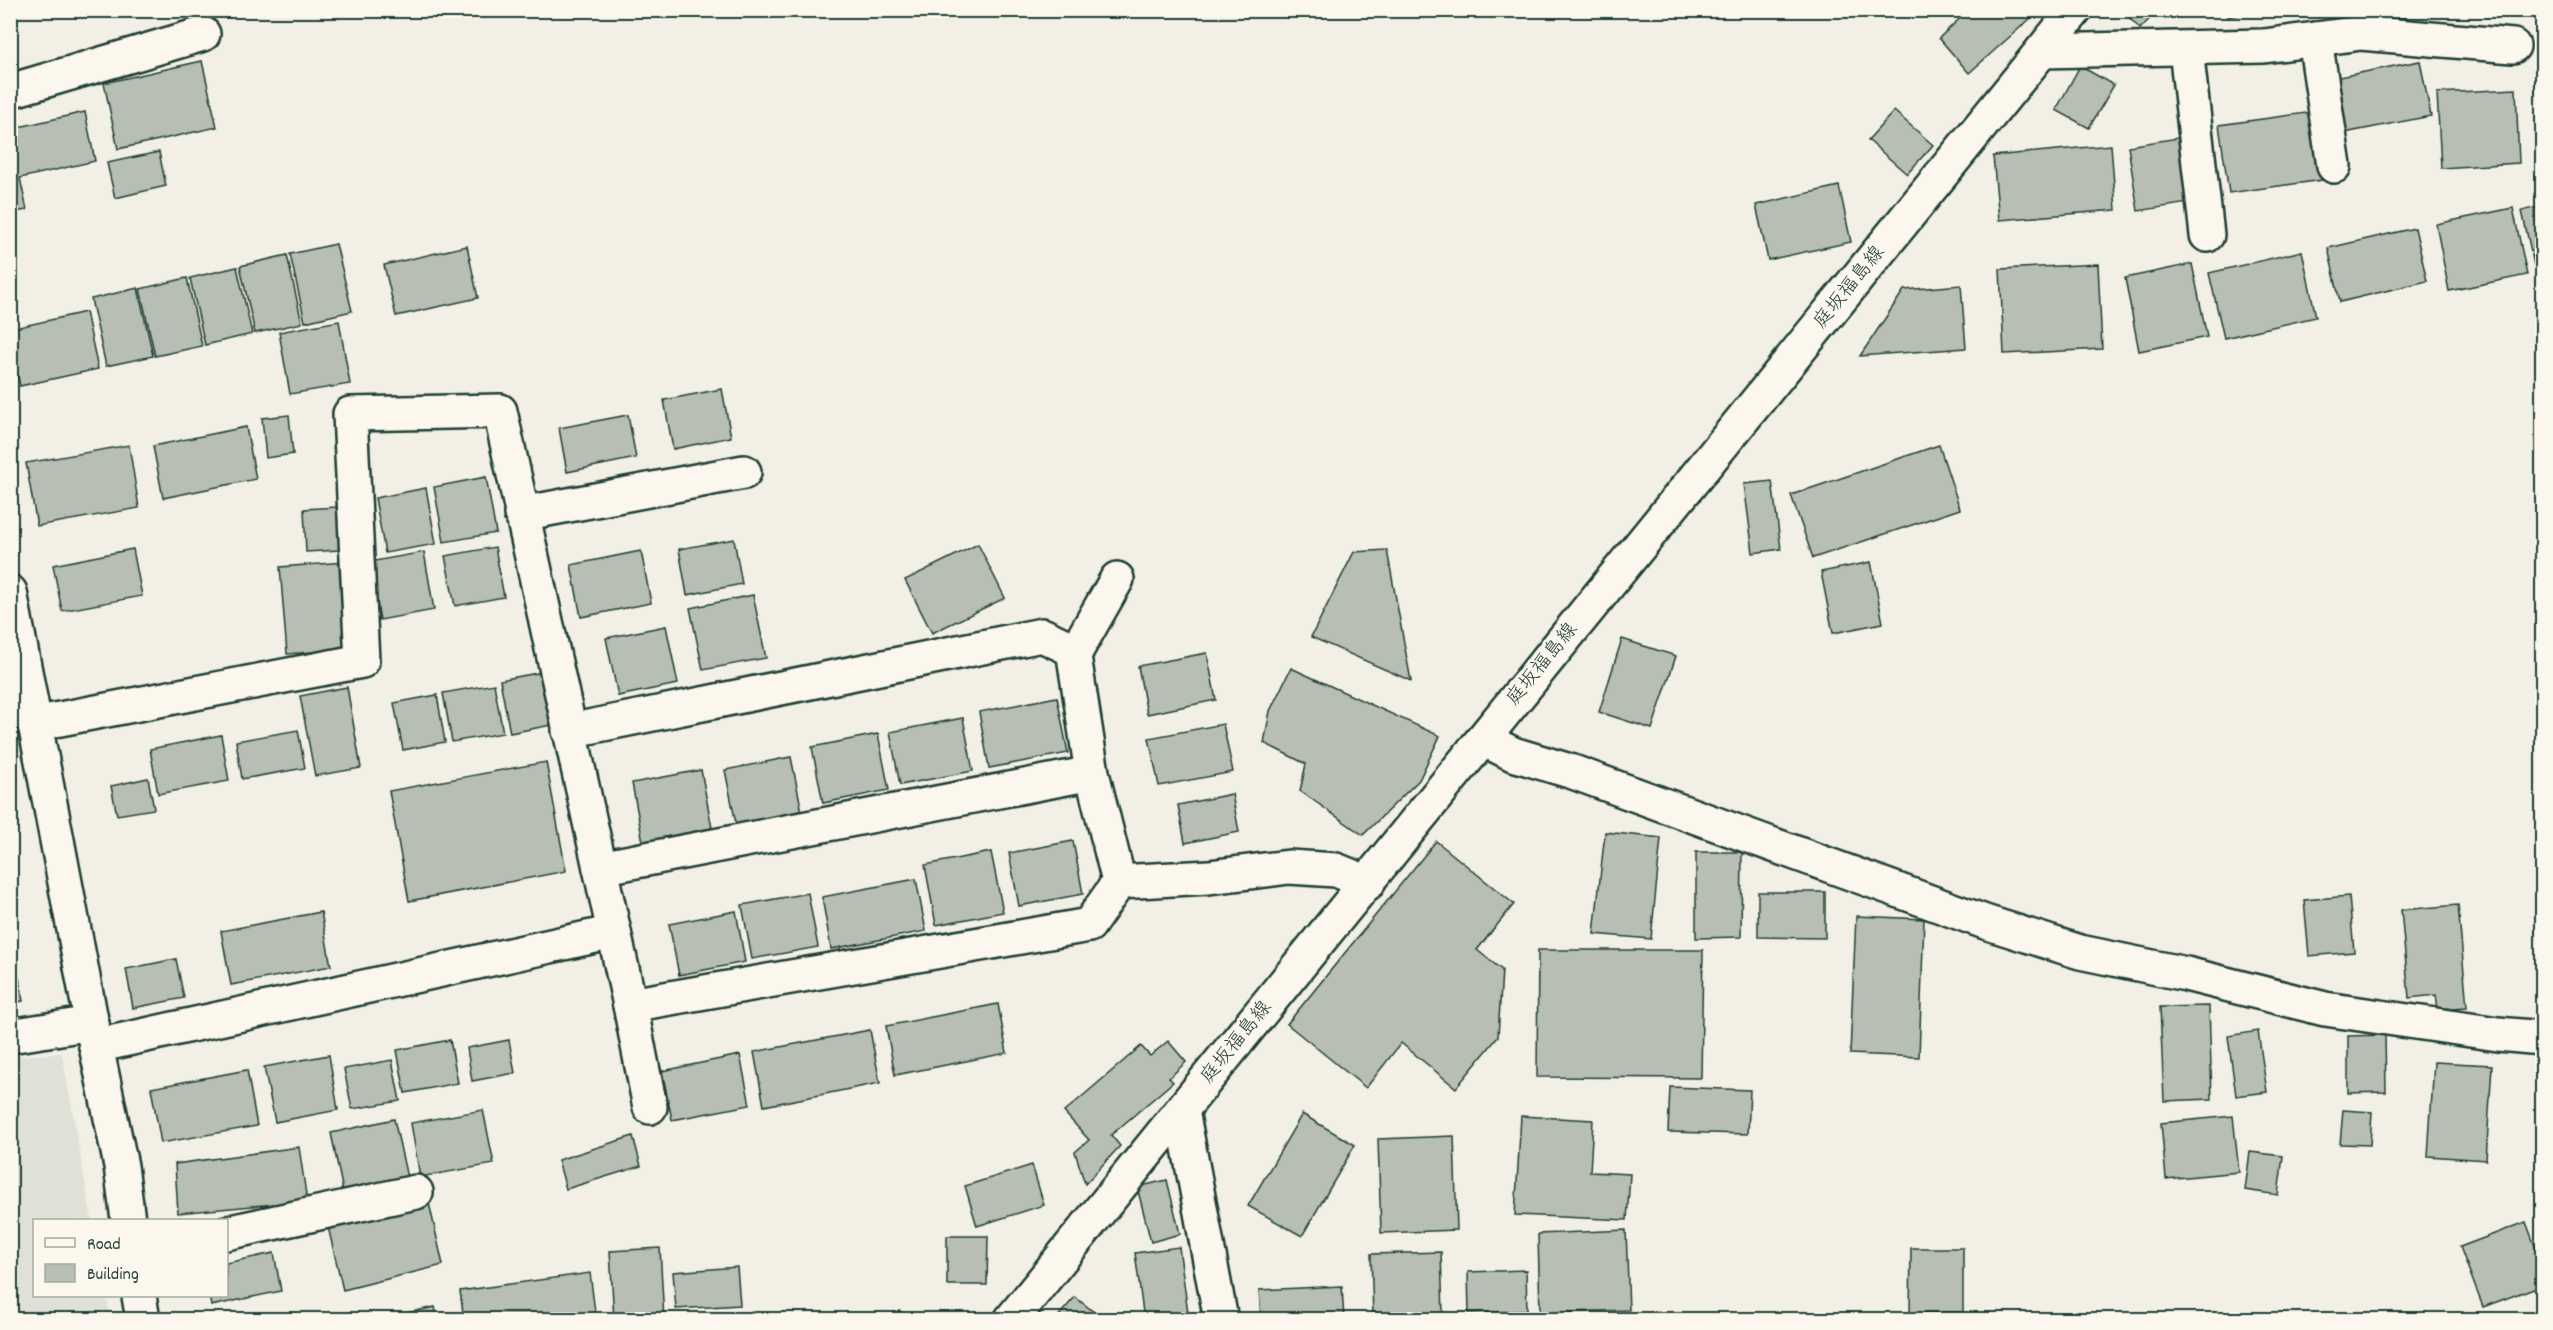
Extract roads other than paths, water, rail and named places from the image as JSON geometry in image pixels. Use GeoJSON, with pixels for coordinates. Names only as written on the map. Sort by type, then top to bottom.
{"type":"FeatureCollection","features":[{"type":"Feature","properties":{"kind":"street","name":"庭坂福島線"},"geometry":{"type":"LineString","coordinates":[[1011,1320],[2075,10]]}},
{"type":"Feature","properties":{"kind":"street"},"geometry":{"type":"LineString","coordinates":[[2042,51],[2264,46],[2361,33],[2512,46]]}},
{"type":"Feature","properties":{"kind":"street"},"geometry":{"type":"LineString","coordinates":[[10,91],[203,34]]}},
{"type":"Feature","properties":{"kind":"street"},"geometry":{"type":"LineString","coordinates":[[2315,39],[2334,166]]}},
{"type":"Feature","properties":{"kind":"street"},"geometry":{"type":"LineString","coordinates":[[2186,49],[2207,235]]}},
{"type":"Feature","properties":{"kind":"street"},"geometry":{"type":"LineString","coordinates":[[34,724],[362,660],[350,414],[500,411],[630,1005],[650,1107]]}},
{"type":"Feature","properties":{"kind":"street"},"geometry":{"type":"LineString","coordinates":[[521,514],[744,472]]}},
{"type":"Feature","properties":{"kind":"street"},"geometry":{"type":"LineString","coordinates":[[630,1005],[1089,925],[1119,882],[1092,773],[1074,656],[1117,579]]}},
{"type":"Feature","properties":{"kind":"street"},"geometry":{"type":"LineString","coordinates":[[10,592],[121,1166],[128,1219]]}},
{"type":"Feature","properties":{"kind":"street"},"geometry":{"type":"LineString","coordinates":[[569,730],[1042,635],[1076,651]]}},
{"type":"Feature","properties":{"kind":"street"},"geometry":{"type":"LineString","coordinates":[[1483,739],[1513,754],[1573,772],[1984,922],[2080,952],[2186,974],[2325,1009],[2498,1034],[2542,1038]]}},
{"type":"Feature","properties":{"kind":"street"},"geometry":{"type":"LineString","coordinates":[[600,868],[1092,773]]}},
{"type":"Feature","properties":{"kind":"street"},"geometry":{"type":"LineString","coordinates":[[1119,882],[1209,877],[1289,867],[1336,870],[1368,883]]}},
{"type":"Feature","properties":{"kind":"street"},"geometry":{"type":"LineString","coordinates":[[10,1036],[94,1034],[614,932]]}},
{"type":"Feature","properties":{"kind":"street"},"geometry":{"type":"LineString","coordinates":[[1182,1110],[1221,1320]]}},
{"type":"Feature","properties":{"kind":"street"},"geometry":{"type":"LineString","coordinates":[[228,1233],[416,1192]]}},
{"type":"Feature","properties":{"kind":"street"},"geometry":{"type":"LineString","coordinates":[[139,1297],[143,1320]]}}]}
